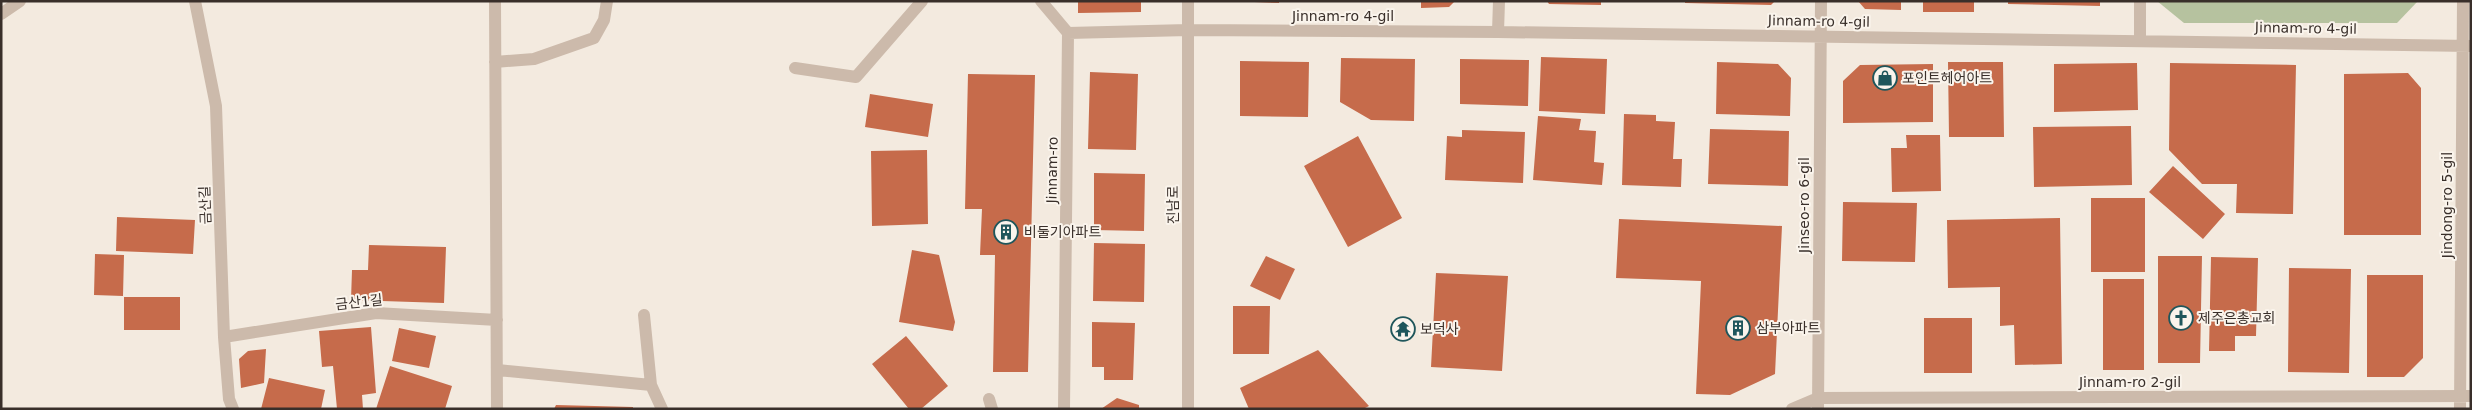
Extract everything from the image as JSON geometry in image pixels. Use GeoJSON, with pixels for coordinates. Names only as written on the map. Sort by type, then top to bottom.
{"type":"FeatureCollection","features":[{"type":"Feature","properties":{"kind":"street"},"geometry":{"type":"LineString","coordinates":[[1,14],[20,1]]}},
{"type":"Feature","properties":{"kind":"street","name":"금산길"},"geometry":{"type":"LineString","coordinates":[[196,1],[216,106],[224,337],[229,399],[233,409]]}},
{"type":"Feature","properties":{"kind":"street"},"geometry":{"type":"LineString","coordinates":[[495,1],[497,409]]}},
{"type":"Feature","properties":{"kind":"street"},"geometry":{"type":"LineString","coordinates":[[495,62],[534,59],[594,38],[604,20],[607,1]]}},
{"type":"Feature","properties":{"kind":"street"},"geometry":{"type":"LineString","coordinates":[[795,68],[856,77],[922,1]]}},
{"type":"Feature","properties":{"kind":"street"},"geometry":{"type":"LineString","coordinates":[[1041,1],[1068,33]]}},
{"type":"Feature","properties":{"kind":"street","name":"진남로"},"geometry":{"type":"LineString","coordinates":[[1188,1],[1188,409]]}},
{"type":"Feature","properties":{"kind":"street"},"geometry":{"type":"LineString","coordinates":[[1498,32],[1499,1]]}},
{"type":"Feature","properties":{"kind":"street","name":"Jinseo-ro 6-gil"},"geometry":{"type":"LineString","coordinates":[[1818,404],[1821,1]]}},
{"type":"Feature","properties":{"kind":"street"},"geometry":{"type":"LineString","coordinates":[[2140,1],[2140,41]]}},
{"type":"Feature","properties":{"kind":"street","name":"Jindong-ro 5-gil"},"geometry":{"type":"LineString","coordinates":[[2463,1],[2467,46],[2464,400]]}},
{"type":"Feature","properties":{"kind":"street","name":"Jinnam-ro 4-gil"},"geometry":{"type":"LineString","coordinates":[[1068,33],[1188,30],[1498,32],[2467,46]]}},
{"type":"Feature","properties":{"kind":"street","name":"Jinnam-ro"},"geometry":{"type":"LineString","coordinates":[[1064,409],[1068,33]]}},
{"type":"Feature","properties":{"kind":"street","name":"금산1길"},"geometry":{"type":"LineString","coordinates":[[224,337],[376,312],[497,320]]}},
{"type":"Feature","properties":{"kind":"street"},"geometry":{"type":"LineString","coordinates":[[644,315],[651,385],[662,409]]}},
{"type":"Feature","properties":{"kind":"street"},"geometry":{"type":"LineString","coordinates":[[498,370],[651,385]]}},
{"type":"Feature","properties":{"kind":"street","name":"Jinnam-ro 2-gil"},"geometry":{"type":"LineString","coordinates":[[1792,409],[1818,404],[2464,400]]}},
{"type":"Feature","properties":{"kind":"green space"},"geometry":{"type":"Polygon","coordinates":[[[2157,1],[2418,1],[2397,23],[2184,23],[2157,1]]]}},
{"type":"Feature","properties":{"kind":"building"},"geometry":{"type":"Polygon","coordinates":[[[1078,1],[1141,1],[1141,12],[1078,13],[1078,1]]]}},
{"type":"Feature","properties":{"kind":"building"},"geometry":{"type":"Polygon","coordinates":[[[1231,1],[1279,1],[1279,3],[1231,1]]]}},
{"type":"Feature","properties":{"kind":"building"},"geometry":{"type":"Polygon","coordinates":[[[1421,1],[1455,1],[1449,7],[1421,8],[1421,1]]]}},
{"type":"Feature","properties":{"kind":"building"},"geometry":{"type":"Polygon","coordinates":[[[1547,1],[1601,1],[1601,5],[1549,4],[1547,1]]]}},
{"type":"Feature","properties":{"kind":"building"},"geometry":{"type":"Polygon","coordinates":[[[1685,1],[1775,1],[1771,5],[1685,3],[1685,1]]]}},
{"type":"Feature","properties":{"kind":"building"},"geometry":{"type":"Polygon","coordinates":[[[1858,1],[1901,1],[1901,10],[1865,9],[1858,1]]]}},
{"type":"Feature","properties":{"kind":"building"},"geometry":{"type":"Polygon","coordinates":[[[1923,1],[1974,1],[1974,12],[1923,12],[1923,1]]]}},
{"type":"Feature","properties":{"kind":"building"},"geometry":{"type":"Polygon","coordinates":[[[2008,1],[2100,1],[2100,6],[2008,4],[2008,1]]]}},
{"type":"Feature","properties":{"kind":"building"},"geometry":{"type":"Polygon","coordinates":[[[1541,57],[1607,59],[1605,114],[1539,111],[1541,57]]]}},
{"type":"Feature","properties":{"kind":"building"},"geometry":{"type":"Polygon","coordinates":[[[1341,58],[1415,59],[1414,121],[1371,120],[1340,102],[1341,58]]]}},
{"type":"Feature","properties":{"kind":"building"},"geometry":{"type":"Polygon","coordinates":[[[1460,59],[1529,60],[1528,106],[1460,104],[1460,59]]]}},
{"type":"Feature","properties":{"kind":"building"},"geometry":{"type":"Polygon","coordinates":[[[1240,61],[1309,62],[1308,117],[1240,116],[1240,61]]]}},
{"type":"Feature","properties":{"kind":"building"},"geometry":{"type":"Polygon","coordinates":[[[1717,62],[1778,64],[1791,78],[1790,116],[1716,114],[1717,62]]]}},
{"type":"Feature","properties":{"kind":"building"},"geometry":{"type":"Polygon","coordinates":[[[1948,62],[2003,62],[2004,137],[1949,137],[1948,62]]]}},
{"type":"Feature","properties":{"kind":"building"},"geometry":{"type":"Polygon","coordinates":[[[2137,63],[2138,110],[2054,112],[2054,64],[2137,63]]]}},
{"type":"Feature","properties":{"kind":"building"},"geometry":{"type":"Polygon","coordinates":[[[2170,63],[2296,65],[2293,214],[2236,213],[2237,184],[2202,184],[2169,150],[2170,63]]]}},
{"type":"Feature","properties":{"kind":"building"},"geometry":{"type":"Polygon","coordinates":[[[1933,64],[1933,122],[1843,123],[1843,81],[1860,65],[1933,64]]]}},
{"type":"Feature","properties":{"kind":"building"},"geometry":{"type":"Polygon","coordinates":[[[1090,72],[1138,74],[1136,150],[1088,149],[1090,72]]]}},
{"type":"Feature","properties":{"kind":"building"},"geometry":{"type":"Polygon","coordinates":[[[2408,73],[2421,88],[2421,235],[2344,235],[2344,74],[2408,73]]]}},
{"type":"Feature","properties":{"kind":"building","name":"비둘기아파트"},"geometry":{"type":"Polygon","coordinates":[[[968,74],[1035,75],[1028,372],[993,372],[995,255],[980,255],[982,209],[965,209],[968,74]]]}},
{"type":"Feature","properties":{"kind":"building"},"geometry":{"type":"Polygon","coordinates":[[[870,94],[933,104],[928,137],[865,127],[870,94]]]}},
{"type":"Feature","properties":{"kind":"building"},"geometry":{"type":"Polygon","coordinates":[[[1624,114],[1656,115],[1656,121],[1675,122],[1673,159],[1682,159],[1681,187],[1622,185],[1624,114]]]}},
{"type":"Feature","properties":{"kind":"building"},"geometry":{"type":"Polygon","coordinates":[[[1538,116],[1581,119],[1579,130],[1596,131],[1594,162],[1604,163],[1602,185],[1533,180],[1538,116]]]}},
{"type":"Feature","properties":{"kind":"building"},"geometry":{"type":"Polygon","coordinates":[[[2131,126],[2132,185],[2034,187],[2033,127],[2131,126]]]}},
{"type":"Feature","properties":{"kind":"building"},"geometry":{"type":"Polygon","coordinates":[[[1710,129],[1789,131],[1788,186],[1708,184],[1710,129]]]}},
{"type":"Feature","properties":{"kind":"building"},"geometry":{"type":"Polygon","coordinates":[[[1462,130],[1525,132],[1523,183],[1445,180],[1447,136],[1462,137],[1462,130]]]}},
{"type":"Feature","properties":{"kind":"building"},"geometry":{"type":"Polygon","coordinates":[[[1906,135],[1940,135],[1941,191],[1892,192],[1891,148],[1907,148],[1906,135]]]}},
{"type":"Feature","properties":{"kind":"building"},"geometry":{"type":"Polygon","coordinates":[[[1358,136],[1402,218],[1348,247],[1304,166],[1358,136]]]}},
{"type":"Feature","properties":{"kind":"building"},"geometry":{"type":"Polygon","coordinates":[[[927,150],[928,224],[872,226],[871,151],[927,150]]]}},
{"type":"Feature","properties":{"kind":"building"},"geometry":{"type":"Polygon","coordinates":[[[2173,166],[2225,214],[2203,239],[2149,192],[2173,166]]]}},
{"type":"Feature","properties":{"kind":"building"},"geometry":{"type":"Polygon","coordinates":[[[1094,173],[1145,174],[1144,231],[1094,230],[1094,173]]]}},
{"type":"Feature","properties":{"kind":"building"},"geometry":{"type":"Polygon","coordinates":[[[2091,198],[2145,198],[2145,272],[2091,272],[2091,198]]]}},
{"type":"Feature","properties":{"kind":"building"},"geometry":{"type":"Polygon","coordinates":[[[1843,202],[1917,203],[1915,262],[1842,261],[1843,202]]]}},
{"type":"Feature","properties":{"kind":"building"},"geometry":{"type":"Polygon","coordinates":[[[117,217],[195,220],[193,254],[116,251],[117,217]]]}},
{"type":"Feature","properties":{"kind":"building"},"geometry":{"type":"Polygon","coordinates":[[[2060,218],[2062,364],[2015,365],[2014,325],[2000,326],[2000,287],[1948,288],[1947,220],[2060,218]]]}},
{"type":"Feature","properties":{"kind":"building","name":"삼부아파트"},"geometry":{"type":"Polygon","coordinates":[[[1619,219],[1782,226],[1775,374],[1730,395],[1696,394],[1701,281],[1616,278],[1619,219]]]}},
{"type":"Feature","properties":{"kind":"building"},"geometry":{"type":"Polygon","coordinates":[[[1094,243],[1145,244],[1144,302],[1093,301],[1094,243]]]}},
{"type":"Feature","properties":{"kind":"building"},"geometry":{"type":"Polygon","coordinates":[[[369,245],[446,247],[444,303],[351,300],[352,270],[368,270],[369,245]]]}},
{"type":"Feature","properties":{"kind":"building"},"geometry":{"type":"Polygon","coordinates":[[[912,250],[939,255],[955,322],[953,331],[899,322],[912,250]]]}},
{"type":"Feature","properties":{"kind":"building"},"geometry":{"type":"Polygon","coordinates":[[[95,254],[124,255],[123,296],[94,295],[95,254]]]}},
{"type":"Feature","properties":{"kind":"building"},"geometry":{"type":"Polygon","coordinates":[[[1266,256],[1295,269],[1280,300],[1250,286],[1266,256]]]}},
{"type":"Feature","properties":{"kind":"building"},"geometry":{"type":"Polygon","coordinates":[[[2158,256],[2202,256],[2200,363],[2158,363],[2158,256]]]}},
{"type":"Feature","properties":{"kind":"building"},"geometry":{"type":"Polygon","coordinates":[[[2211,257],[2258,258],[2256,336],[2235,336],[2235,351],[2209,351],[2211,257]]]}},
{"type":"Feature","properties":{"kind":"building"},"geometry":{"type":"Polygon","coordinates":[[[2289,268],[2351,269],[2349,373],[2288,372],[2289,268]]]}},
{"type":"Feature","properties":{"kind":"building"},"geometry":{"type":"Polygon","coordinates":[[[1436,273],[1508,276],[1502,371],[1431,367],[1436,273]]]}},
{"type":"Feature","properties":{"kind":"building"},"geometry":{"type":"Polygon","coordinates":[[[2367,275],[2423,275],[2423,358],[2404,377],[2367,377],[2367,275]]]}},
{"type":"Feature","properties":{"kind":"building"},"geometry":{"type":"Polygon","coordinates":[[[2103,279],[2144,279],[2144,370],[2103,370],[2103,279]]]}},
{"type":"Feature","properties":{"kind":"building"},"geometry":{"type":"Polygon","coordinates":[[[124,297],[180,297],[180,330],[124,330],[124,297]]]}},
{"type":"Feature","properties":{"kind":"building"},"geometry":{"type":"Polygon","coordinates":[[[1233,306],[1270,306],[1269,354],[1233,354],[1233,306]]]}},
{"type":"Feature","properties":{"kind":"building"},"geometry":{"type":"Polygon","coordinates":[[[1924,318],[1972,318],[1972,373],[1924,373],[1924,318]]]}},
{"type":"Feature","properties":{"kind":"building"},"geometry":{"type":"Polygon","coordinates":[[[1092,322],[1135,323],[1133,380],[1104,380],[1104,367],[1092,367],[1092,322]]]}},
{"type":"Feature","properties":{"kind":"building"},"geometry":{"type":"Polygon","coordinates":[[[371,327],[376,393],[362,395],[363,409],[337,409],[333,366],[322,367],[319,331],[371,327]]]}},
{"type":"Feature","properties":{"kind":"building"},"geometry":{"type":"Polygon","coordinates":[[[399,328],[436,336],[429,368],[392,361],[399,328]]]}},
{"type":"Feature","properties":{"kind":"building"},"geometry":{"type":"Polygon","coordinates":[[[906,336],[948,386],[921,409],[909,409],[872,364],[906,336]]]}},
{"type":"Feature","properties":{"kind":"building"},"geometry":{"type":"Polygon","coordinates":[[[266,349],[264,383],[241,388],[239,359],[248,351],[266,349]]]}},
{"type":"Feature","properties":{"kind":"building"},"geometry":{"type":"Polygon","coordinates":[[[1318,350],[1369,406],[1363,409],[1249,409],[1240,388],[1318,350]]]}},
{"type":"Feature","properties":{"kind":"building"},"geometry":{"type":"Polygon","coordinates":[[[390,366],[452,386],[445,409],[376,409],[390,366]]]}},
{"type":"Feature","properties":{"kind":"building"},"geometry":{"type":"Polygon","coordinates":[[[269,378],[325,390],[321,409],[261,409],[269,378]]]}},
{"type":"Feature","properties":{"kind":"building"},"geometry":{"type":"Polygon","coordinates":[[[1117,398],[1139,405],[1139,409],[1101,409],[1117,398]]]}},
{"type":"Feature","properties":{"kind":"building"},"geometry":{"type":"Polygon","coordinates":[[[556,405],[633,407],[633,409],[554,409],[556,405]]]}},
{"type":"Feature","properties":{"kind":"place","name":"포인트헤어아트"},"geometry":{"type":"Point","coordinates":[1885,78]}},
{"type":"Feature","properties":{"kind":"place","name":"비둘기아파트"},"geometry":{"type":"Point","coordinates":[1006,232]}},
{"type":"Feature","properties":{"kind":"place","name":"제주은총교회"},"geometry":{"type":"Point","coordinates":[2181,318]}},
{"type":"Feature","properties":{"kind":"place","name":"삼부아파트"},"geometry":{"type":"Point","coordinates":[1738,328]}},
{"type":"Feature","properties":{"kind":"place","name":"보덕사"},"geometry":{"type":"Point","coordinates":[1403,329]}}]}
